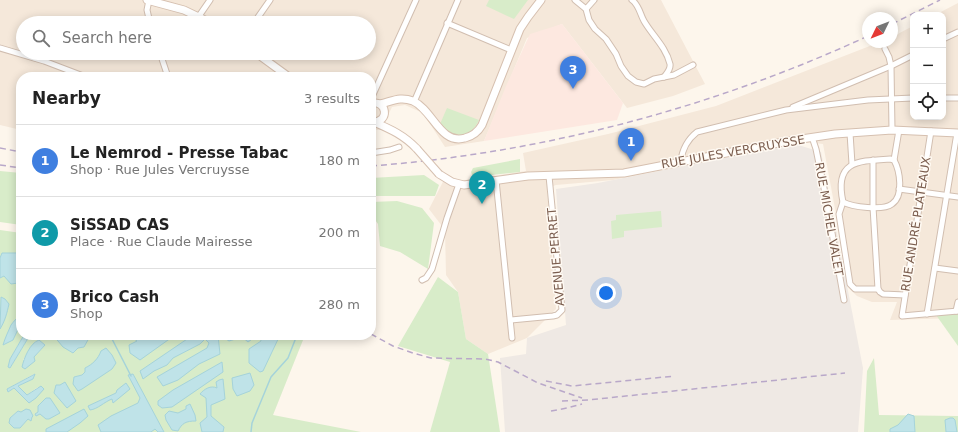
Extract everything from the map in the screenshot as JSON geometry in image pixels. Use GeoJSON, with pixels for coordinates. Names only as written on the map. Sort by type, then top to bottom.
{"type":"FeatureCollection","features":[{"type":"Feature","properties":{"kind":"main road"},"geometry":{"type":"LineString","coordinates":[[148,0],[167,4],[198,16]]}},
{"type":"Feature","properties":{"kind":"main road"},"geometry":{"type":"LineString","coordinates":[[376,104],[401,98],[414,102],[426,110],[443,133],[456,139],[473,135],[478,131],[483,123],[511,50],[523,24],[541,0]]}},
{"type":"Feature","properties":{"kind":"main road"},"geometry":{"type":"LineString","coordinates":[[266,60],[282,72]]}},
{"type":"Feature","properties":{"kind":"main road"},"geometry":{"type":"LineString","coordinates":[[376,121],[379,121],[393,101]]}},
{"type":"Feature","properties":{"kind":"main road"},"geometry":{"type":"LineString","coordinates":[[376,104],[384,113],[392,130]]}},
{"type":"Feature","properties":{"kind":"main road"},"geometry":{"type":"LineString","coordinates":[[376,124],[392,130]]}},
{"type":"Feature","properties":{"kind":"main road","name":"RUE JULES VERCRUYSSE"},"geometry":{"type":"LineString","coordinates":[[392,130],[406,138],[439,174],[448,180],[459,184],[469,185],[522,177],[624,173],[788,140],[812,137],[895,130],[958,133]]}},
{"type":"Feature","properties":{"kind":"street"},"geometry":{"type":"LineString","coordinates":[[148,0],[147,10],[148,16]]}},
{"type":"Feature","properties":{"kind":"street"},"geometry":{"type":"LineString","coordinates":[[198,16],[210,0]]}},
{"type":"Feature","properties":{"kind":"street"},"geometry":{"type":"LineString","coordinates":[[259,16],[270,0]]}},
{"type":"Feature","properties":{"kind":"street"},"geometry":{"type":"LineString","coordinates":[[376,104],[376,89],[416,0]]}},
{"type":"Feature","properties":{"kind":"street"},"geometry":{"type":"LineString","coordinates":[[414,102],[458,0]]}},
{"type":"Feature","properties":{"kind":"street"},"geometry":{"type":"LineString","coordinates":[[575,0],[586,9],[589,20],[595,29],[606,39],[628,76],[636,82],[644,84],[654,79],[674,75],[693,65]]}},
{"type":"Feature","properties":{"kind":"street"},"geometry":{"type":"LineString","coordinates":[[586,9],[594,0]]}},
{"type":"Feature","properties":{"kind":"street"},"geometry":{"type":"LineString","coordinates":[[632,0],[636,3],[644,21],[667,56],[670,65],[669,70],[664,77]]}},
{"type":"Feature","properties":{"kind":"street"},"geometry":{"type":"LineString","coordinates":[[447,23],[511,50]]}},
{"type":"Feature","properties":{"kind":"street"},"geometry":{"type":"LineString","coordinates":[[946,38],[958,32]]}},
{"type":"Feature","properties":{"kind":"street"},"geometry":{"type":"LineString","coordinates":[[0,48],[16,53]]}},
{"type":"Feature","properties":{"kind":"street"},"geometry":{"type":"LineString","coordinates":[[843,202],[853,206],[884,208],[893,204],[899,189],[898,167],[894,160],[895,130],[891,66],[885,49]]}},
{"type":"Feature","properties":{"kind":"street"},"geometry":{"type":"LineString","coordinates":[[786,110],[910,56]]}},
{"type":"Feature","properties":{"kind":"street"},"geometry":{"type":"LineString","coordinates":[[41,60],[73,72]]}},
{"type":"Feature","properties":{"kind":"street"},"geometry":{"type":"LineString","coordinates":[[162,60],[166,72]]}},
{"type":"Feature","properties":{"kind":"street"},"geometry":{"type":"LineString","coordinates":[[681,161],[684,148],[692,136],[697,132],[786,110],[868,100],[910,98]]}},
{"type":"Feature","properties":{"kind":"street"},"geometry":{"type":"LineString","coordinates":[[946,98],[958,98]]}},
{"type":"Feature","properties":{"kind":"street","name":"RUE ANDRÉ PLATEAUX"},"geometry":{"type":"LineString","coordinates":[[927,314],[902,316],[931,131]]}},
{"type":"Feature","properties":{"kind":"street"},"geometry":{"type":"LineString","coordinates":[[850,133],[852,164]]}},
{"type":"Feature","properties":{"kind":"street"},"geometry":{"type":"LineString","coordinates":[[958,133],[927,314],[957,311],[958,302]]}},
{"type":"Feature","properties":{"kind":"street","name":"RUE MICHEL VALET"},"geometry":{"type":"LineString","coordinates":[[812,137],[816,148],[824,188],[844,300]]}},
{"type":"Feature","properties":{"kind":"street"},"geometry":{"type":"LineString","coordinates":[[376,152],[399,147]]}},
{"type":"Feature","properties":{"kind":"street"},"geometry":{"type":"LineString","coordinates":[[873,160],[873,207],[878,289],[882,294],[905,295]]}},
{"type":"Feature","properties":{"kind":"street"},"geometry":{"type":"LineString","coordinates":[[878,289],[854,290],[850,284],[839,214],[843,202],[841,192],[842,178],[852,164],[860,161],[894,160]]}},
{"type":"Feature","properties":{"kind":"street","name":"AVENUE PERRET"},"geometry":{"type":"LineString","coordinates":[[511,320],[553,316],[557,315],[562,310],[549,176]]}},
{"type":"Feature","properties":{"kind":"street"},"geometry":{"type":"LineString","coordinates":[[496,180],[512,338]]}},
{"type":"Feature","properties":{"kind":"street"},"geometry":{"type":"LineString","coordinates":[[422,280],[426,278],[432,269],[459,184]]}},
{"type":"Feature","properties":{"kind":"street"},"geometry":{"type":"LineString","coordinates":[[899,189],[958,197]]}},
{"type":"Feature","properties":{"kind":"street"},"geometry":{"type":"LineString","coordinates":[[935,268],[958,271]]}},
{"type":"Feature","properties":{"kind":"shaded area"},"geometry":{"type":"Polygon","coordinates":[[[0,0],[661,0],[705,84],[673,96],[627,108],[562,24],[527,38],[484,141],[445,147],[423,113],[405,105],[392,107],[381,130],[376,130],[376,72],[16,72],[16,129],[0,125],[0,0]]]}},
{"type":"Feature","properties":{"kind":"shaded area"},"geometry":{"type":"Polygon","coordinates":[[[958,3],[958,318],[890,320],[897,302],[872,302],[857,296],[850,289],[823,144],[798,141],[613,180],[556,185],[547,188],[556,309],[527,338],[488,354],[466,339],[458,292],[446,275],[445,230],[429,209],[447,174],[459,181],[526,171],[523,153],[608,134],[716,106],[865,48],[898,48],[898,34],[910,28],[910,120],[946,120],[946,12],[941,12],[958,3]]]}},
{"type":"Feature","properties":{"kind":"shaded area"},"geometry":{"type":"Polygon","coordinates":[[[562,24],[623,103],[617,120],[484,141],[506,86],[530,34],[562,24]]]}},
{"type":"Feature","properties":{"kind":"shaded area"},"geometry":{"type":"Polygon","coordinates":[[[795,144],[821,152],[863,368],[858,432],[505,432],[500,358],[526,354],[527,338],[566,325],[556,189],[598,183],[795,144]]]}},
{"type":"Feature","properties":{"kind":"green space"},"geometry":{"type":"Polygon","coordinates":[[[489,0],[528,0],[514,19],[486,6],[489,0]]]}},
{"type":"Feature","properties":{"kind":"green space"},"geometry":{"type":"Polygon","coordinates":[[[447,108],[479,120],[467,135],[458,137],[454,136],[440,124],[447,108]]]}},
{"type":"Feature","properties":{"kind":"green space"},"geometry":{"type":"Polygon","coordinates":[[[520,159],[520,172],[473,177],[471,172],[473,168],[520,159]]]}},
{"type":"Feature","properties":{"kind":"green space"},"geometry":{"type":"Polygon","coordinates":[[[0,171],[16,173],[16,224],[0,222],[0,171]]]}},
{"type":"Feature","properties":{"kind":"green space"},"geometry":{"type":"Polygon","coordinates":[[[424,175],[439,185],[435,196],[376,196],[376,178],[424,175]]]}},
{"type":"Feature","properties":{"kind":"green space"},"geometry":{"type":"Polygon","coordinates":[[[397,201],[422,208],[434,223],[428,269],[400,252],[380,246],[378,224],[376,221],[376,202],[397,201]]]}},
{"type":"Feature","properties":{"kind":"green space"},"geometry":{"type":"Polygon","coordinates":[[[661,211],[662,227],[624,231],[624,237],[612,239],[611,221],[616,220],[616,215],[661,211]]]}},
{"type":"Feature","properties":{"kind":"green space"},"geometry":{"type":"Polygon","coordinates":[[[0,230],[16,232],[16,340],[21,340],[10,359],[10,368],[27,340],[39,340],[63,340],[78,348],[87,340],[303,340],[273,415],[361,432],[0,432],[0,230]],[[39,340],[35,342],[23,360],[34,357],[45,345],[39,340]],[[98,359],[90,366],[85,368],[85,372],[82,375],[74,377],[97,378],[112,369],[98,359]],[[34,374],[7,389],[8,392],[14,388],[29,403],[38,387],[27,395],[18,386],[33,379],[34,374]],[[18,411],[10,418],[20,428],[28,419],[18,411]]]}},
{"type":"Feature","properties":{"kind":"green space"},"geometry":{"type":"Polygon","coordinates":[[[438,277],[458,292],[466,339],[488,354],[500,432],[430,432],[450,362],[398,346],[438,277]]]}},
{"type":"Feature","properties":{"kind":"green space"},"geometry":{"type":"Polygon","coordinates":[[[958,313],[958,346],[936,315],[958,313]]]}},
{"type":"Feature","properties":{"kind":"green space"},"geometry":{"type":"Polygon","coordinates":[[[874,358],[879,415],[958,416],[958,432],[864,432],[867,371],[874,358]]]}},
{"type":"Feature","properties":{"kind":"water"},"geometry":{"type":"Polygon","coordinates":[[[2,253],[16,253],[16,283],[11,284],[4,276],[0,278],[0,258],[2,253]]]}},
{"type":"Feature","properties":{"kind":"water"},"geometry":{"type":"Polygon","coordinates":[[[1,297],[9,304],[6,317],[0,329],[1,297]]]}},
{"type":"Feature","properties":{"kind":"water"},"geometry":{"type":"Polygon","coordinates":[[[16,319],[16,334],[13,340],[3,345],[6,337],[11,325],[16,319]]]}},
{"type":"Feature","properties":{"kind":"water"},"geometry":{"type":"Polygon","coordinates":[[[21,340],[27,340],[10,368],[8,367],[10,359],[21,340]]]}},
{"type":"Feature","properties":{"kind":"water"},"geometry":{"type":"Polygon","coordinates":[[[39,340],[45,345],[34,357],[35,361],[25,369],[22,367],[26,355],[30,347],[39,340]]]}},
{"type":"Feature","properties":{"kind":"water"},"geometry":{"type":"Polygon","coordinates":[[[57,340],[88,340],[84,347],[78,348],[73,353],[63,347],[57,340]]]}},
{"type":"Feature","properties":{"kind":"water"},"geometry":{"type":"Polygon","coordinates":[[[136,340],[168,340],[140,360],[130,353],[129,345],[137,341],[136,340]]]}},
{"type":"Feature","properties":{"kind":"water"},"geometry":{"type":"Polygon","coordinates":[[[186,340],[204,340],[200,344],[173,358],[167,365],[154,371],[143,379],[140,371],[186,340]]]}},
{"type":"Feature","properties":{"kind":"water"},"geometry":{"type":"Polygon","coordinates":[[[206,340],[219,340],[220,354],[199,364],[178,380],[163,386],[157,377],[207,348],[209,343],[206,340]]]}},
{"type":"Feature","properties":{"kind":"water"},"geometry":{"type":"Polygon","coordinates":[[[278,340],[263,371],[260,372],[249,363],[249,349],[261,341],[278,340]]]}},
{"type":"Feature","properties":{"kind":"water"},"geometry":{"type":"Polygon","coordinates":[[[106,348],[116,363],[112,369],[78,391],[73,384],[74,377],[82,375],[85,372],[85,368],[95,361],[101,351],[106,348]]]}},
{"type":"Feature","properties":{"kind":"water"},"geometry":{"type":"Polygon","coordinates":[[[222,362],[223,372],[172,407],[162,408],[158,405],[158,401],[173,390],[222,362]]]}},
{"type":"Feature","properties":{"kind":"water"},"geometry":{"type":"Polygon","coordinates":[[[250,373],[254,385],[250,391],[237,396],[233,389],[232,378],[250,373]]]}},
{"type":"Feature","properties":{"kind":"water"},"geometry":{"type":"Polygon","coordinates":[[[35,374],[33,379],[18,386],[27,395],[41,386],[44,389],[29,403],[14,388],[8,392],[7,389],[35,374]]]}},
{"type":"Feature","properties":{"kind":"water"},"geometry":{"type":"Polygon","coordinates":[[[133,374],[164,432],[158,432],[155,429],[151,432],[101,432],[98,425],[111,416],[138,403],[140,398],[128,375],[133,374]]]}},
{"type":"Feature","properties":{"kind":"water"},"geometry":{"type":"Polygon","coordinates":[[[223,379],[225,399],[211,405],[211,416],[224,427],[223,432],[202,432],[200,423],[207,417],[206,398],[200,394],[208,388],[217,388],[216,382],[223,379]]]}},
{"type":"Feature","properties":{"kind":"water"},"geometry":{"type":"Polygon","coordinates":[[[65,382],[76,401],[67,408],[54,393],[56,385],[60,385],[65,382]]]}},
{"type":"Feature","properties":{"kind":"water"},"geometry":{"type":"Polygon","coordinates":[[[126,383],[130,389],[113,403],[112,399],[90,410],[88,406],[116,393],[117,390],[126,383]]]}},
{"type":"Feature","properties":{"kind":"water"},"geometry":{"type":"Polygon","coordinates":[[[46,398],[50,398],[60,413],[49,419],[46,419],[40,414],[36,416],[35,414],[38,412],[38,406],[46,398]]]}},
{"type":"Feature","properties":{"kind":"water"},"geometry":{"type":"Polygon","coordinates":[[[190,404],[196,421],[185,423],[178,431],[172,430],[166,420],[165,415],[169,411],[178,413],[186,409],[186,406],[190,404]]]}},
{"type":"Feature","properties":{"kind":"water"},"geometry":{"type":"Polygon","coordinates":[[[26,409],[30,410],[33,416],[31,421],[28,419],[20,428],[14,428],[9,423],[10,418],[18,411],[21,412],[26,409]]]}},
{"type":"Feature","properties":{"kind":"water"},"geometry":{"type":"Polygon","coordinates":[[[84,409],[88,416],[67,432],[46,432],[46,429],[84,409]]]}},
{"type":"Feature","properties":{"kind":"water"},"geometry":{"type":"Polygon","coordinates":[[[908,414],[914,416],[915,432],[890,432],[890,429],[898,425],[908,414]]]}},
{"type":"Feature","properties":{"kind":"water"},"geometry":{"type":"Polygon","coordinates":[[[950,418],[955,420],[957,432],[946,432],[945,420],[950,418]]]}},
{"type":"Feature","properties":{"kind":"waterway"},"geometry":{"type":"LineString","coordinates":[[113,340],[131,376]]}},
{"type":"Feature","properties":{"kind":"waterway"},"geometry":{"type":"LineString","coordinates":[[251,432],[252,423],[271,377],[288,358],[295,340]]}},
{"type":"Feature","properties":{"kind":"railway"},"geometry":{"type":"LineString","coordinates":[[898,21],[940,0]]}},
{"type":"Feature","properties":{"kind":"railway"},"geometry":{"type":"LineString","coordinates":[[376,166],[435,160],[499,150],[562,138],[625,123],[749,85],[809,62],[862,39]]}},
{"type":"Feature","properties":{"kind":"railway"},"geometry":{"type":"LineString","coordinates":[[0,148],[16,151]]}},
{"type":"Feature","properties":{"kind":"railway"},"geometry":{"type":"LineString","coordinates":[[0,165],[16,167]]}},
{"type":"Feature","properties":{"kind":"railway"},"geometry":{"type":"LineString","coordinates":[[376,337],[393,346],[431,358],[485,359],[498,362],[538,383],[582,398]]}},
{"type":"Feature","properties":{"kind":"railway"},"geometry":{"type":"LineString","coordinates":[[562,401],[588,400],[845,373]]}},
{"type":"Feature","properties":{"kind":"railway"},"geometry":{"type":"LineString","coordinates":[[546,381],[572,386],[675,376]]}},
{"type":"Feature","properties":{"kind":"railway"},"geometry":{"type":"LineString","coordinates":[[551,411],[582,404]]}},
{"type":"Feature","properties":{"kind":"place","name":"Brico Cash"},"geometry":{"type":"Point","coordinates":[573,89]}},
{"type":"Feature","properties":{"kind":"place","name":"Le Nemrod - Presse Tabac"},"geometry":{"type":"Point","coordinates":[631,161]}},
{"type":"Feature","properties":{"kind":"place","name":"SiSSAD CAS"},"geometry":{"type":"Point","coordinates":[482,204]}}]}
